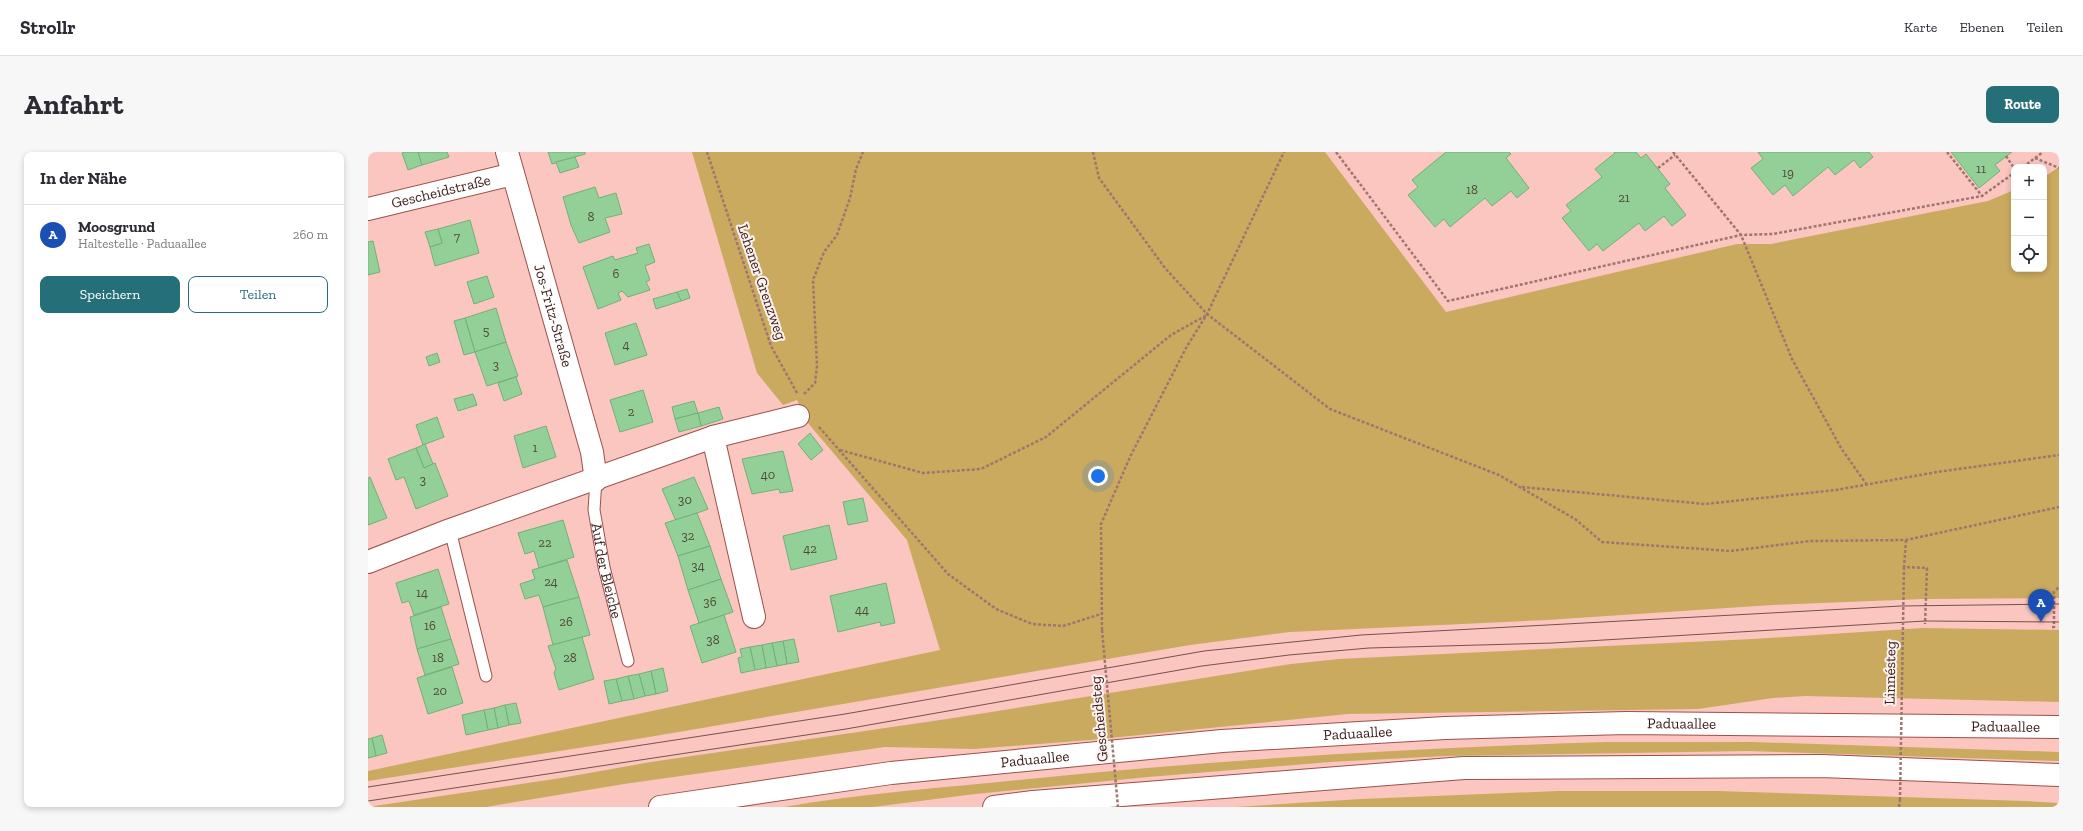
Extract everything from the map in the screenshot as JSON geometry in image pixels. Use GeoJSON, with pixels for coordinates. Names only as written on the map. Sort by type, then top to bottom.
{"type":"FeatureCollection","features":[{"type":"Feature","properties":{"kind":"main road","name":"Jos-Fritz-Straße"},"geometry":{"type":"LineString","coordinates":[[506,152],[592,452],[596,480]]}},
{"type":"Feature","properties":{"kind":"main road","name":"Gescheidstraße"},"geometry":{"type":"LineString","coordinates":[[368,209],[513,174]]}},
{"type":"Feature","properties":{"kind":"main road"},"geometry":{"type":"LineString","coordinates":[[368,562],[450,530],[596,480],[713,437],[805,413]]}},
{"type":"Feature","properties":{"kind":"main road"},"geometry":{"type":"LineString","coordinates":[[713,437],[754,617]]}},
{"type":"Feature","properties":{"kind":"main road","name":"Paduaallee"},"geometry":{"type":"LineString","coordinates":[[660,807],[891,772],[1230,740],[1445,728],[1626,723],[2059,727]]}},
{"type":"Feature","properties":{"kind":"main road"},"geometry":{"type":"LineString","coordinates":[[994,807],[1033,802],[1464,768],[1821,766],[2059,775]]}},
{"type":"Feature","properties":{"kind":"lane","name":"Auf der Bleiche"},"geometry":{"type":"LineString","coordinates":[[596,480],[594,510],[604,567],[628,661]]}},
{"type":"Feature","properties":{"kind":"lane"},"geometry":{"type":"LineString","coordinates":[[450,530],[486,676]]}},
{"type":"Feature","properties":{"kind":"path","name":"Lehener Grenzweg"},"geometry":{"type":"LineString","coordinates":[[707,152],[771,346],[805,413],[840,450],[948,574],[996,609],[1032,624],[1063,626],[1101,614]]}},
{"type":"Feature","properties":{"kind":"path"},"geometry":{"type":"LineString","coordinates":[[805,413],[815,383],[817,366],[814,280],[824,252],[837,235],[850,198],[856,169],[863,152]]}},
{"type":"Feature","properties":{"kind":"path"},"geometry":{"type":"LineString","coordinates":[[1093,152],[1099,178],[1165,268],[1207,314],[1330,409],[1499,475],[1575,519],[1602,542],[1730,551],[1810,541],[1906,540],[2059,507]]}},
{"type":"Feature","properties":{"kind":"path","name":"Gescheidsteg"},"geometry":{"type":"LineString","coordinates":[[1118,807],[1102,630],[1100,524],[1134,450],[1186,348],[1207,314],[1284,152]]}},
{"type":"Feature","properties":{"kind":"path"},"geometry":{"type":"LineString","coordinates":[[1336,152],[1448,301],[1741,235],[1773,234],[1982,196],[2011,175]]}},
{"type":"Feature","properties":{"kind":"path"},"geometry":{"type":"LineString","coordinates":[[1947,152],[1982,196]]}},
{"type":"Feature","properties":{"kind":"path"},"geometry":{"type":"LineString","coordinates":[[2027,164],[2044,152]]}},
{"type":"Feature","properties":{"kind":"path"},"geometry":{"type":"LineString","coordinates":[[1658,168],[1674,153],[1741,235],[1792,359],[1841,448],[1867,484]]}},
{"type":"Feature","properties":{"kind":"path"},"geometry":{"type":"LineString","coordinates":[[2006,156],[2011,164]]}},
{"type":"Feature","properties":{"kind":"path"},"geometry":{"type":"LineString","coordinates":[[2035,158],[2059,168]]}},
{"type":"Feature","properties":{"kind":"path"},"geometry":{"type":"LineString","coordinates":[[840,450],[923,473],[981,469],[1046,437],[1171,335],[1207,314]]}},
{"type":"Feature","properties":{"kind":"path"},"geometry":{"type":"LineString","coordinates":[[1520,487],[1705,504],[1836,490],[2059,454]]}},
{"type":"Feature","properties":{"kind":"path","name":"Linnésteg"},"geometry":{"type":"LineString","coordinates":[[1899,807],[1904,567],[1906,540]]}},
{"type":"Feature","properties":{"kind":"path"},"geometry":{"type":"LineString","coordinates":[[1904,567],[1927,568],[1925,624]]}},
{"type":"Feature","properties":{"kind":"path"},"geometry":{"type":"LineString","coordinates":[[2052,627],[2054,627],[2054,592],[2059,587]]}},
{"type":"Feature","properties":{"kind":"shaded area"},"geometry":{"type":"Polygon","coordinates":[[[692,152],[1325,152],[1446,312],[1737,244],[1771,244],[1988,201],[2011,191],[2011,272],[2047,272],[2047,175],[2059,167],[2059,598],[1923,599],[1772,605],[1547,620],[1290,632],[1190,645],[643,738],[368,781],[368,771],[940,650],[907,540],[808,423],[797,400],[783,405],[757,373],[692,152]]]}},
{"type":"Feature","properties":{"kind":"shaded area"},"geometry":{"type":"Polygon","coordinates":[[[1923,628],[2059,630],[2059,702],[1805,696],[1773,698],[1698,709],[1348,714],[1090,740],[974,749],[885,747],[624,784],[486,807],[368,807],[561,778],[651,762],[947,719],[1291,664],[1339,659],[1753,639],[1923,628]]]}},
{"type":"Feature","properties":{"kind":"shaded area"},"geometry":{"type":"Polygon","coordinates":[[[1607,742],[1752,742],[2059,752],[2059,761],[1747,751],[1445,756],[1330,762],[1148,777],[975,794],[873,807],[784,807],[842,798],[1165,766],[1386,751],[1607,742]]]}},
{"type":"Feature","properties":{"kind":"shaded area"},"geometry":{"type":"Polygon","coordinates":[[[1558,791],[1717,791],[2025,801],[2059,803],[2059,807],[1236,807],[1361,799],[1558,791]]]}},
{"type":"Feature","properties":{"kind":"building"},"geometry":{"type":"Polygon","coordinates":[[[418,152],[422,165],[408,170],[402,153],[418,152]]]}},
{"type":"Feature","properties":{"kind":"building"},"geometry":{"type":"Polygon","coordinates":[[[418,152],[447,152],[449,157],[422,165],[418,152]]]}},
{"type":"Feature","properties":{"kind":"building"},"geometry":{"type":"Polygon","coordinates":[[[548,152],[585,152],[585,154],[552,164],[548,152]]]}},
{"type":"Feature","properties":{"kind":"building"},"geometry":{"type":"Polygon","coordinates":[[[1446,152],[1509,152],[1511,154],[1506,158],[1529,188],[1517,198],[1511,191],[1492,206],[1485,198],[1450,227],[1444,219],[1435,227],[1408,195],[1418,187],[1412,180],[1446,152]]]}},
{"type":"Feature","properties":{"kind":"building"},"geometry":{"type":"Polygon","coordinates":[[[1614,152],[1636,152],[1641,158],[1646,154],[1670,184],[1665,188],[1686,215],[1672,226],[1664,216],[1645,231],[1639,223],[1603,251],[1597,244],[1589,251],[1562,218],[1571,211],[1566,205],[1602,177],[1595,169],[1615,153],[1614,152]]]}},
{"type":"Feature","properties":{"kind":"building"},"geometry":{"type":"Polygon","coordinates":[[[1758,152],[1869,152],[1873,157],[1860,168],[1854,160],[1835,175],[1828,167],[1793,196],[1785,185],[1773,195],[1751,168],[1763,159],[1758,152]]]}},
{"type":"Feature","properties":{"kind":"building"},"geometry":{"type":"Polygon","coordinates":[[[1951,152],[2012,152],[1995,165],[2000,171],[1979,188],[1951,152]]]}},
{"type":"Feature","properties":{"kind":"building"},"geometry":{"type":"Polygon","coordinates":[[[575,157],[579,167],[560,173],[556,162],[575,157]]]}},
{"type":"Feature","properties":{"kind":"building"},"geometry":{"type":"Polygon","coordinates":[[[595,187],[599,198],[616,193],[622,214],[605,218],[610,232],[579,243],[571,225],[563,197],[595,187]]]}},
{"type":"Feature","properties":{"kind":"building"},"geometry":{"type":"Polygon","coordinates":[[[470,220],[479,253],[435,266],[430,247],[442,243],[438,229],[470,220]]]}},
{"type":"Feature","properties":{"kind":"building"},"geometry":{"type":"Polygon","coordinates":[[[438,229],[442,243],[430,247],[425,232],[438,229]]]}},
{"type":"Feature","properties":{"kind":"building"},"geometry":{"type":"Polygon","coordinates":[[[373,241],[380,272],[368,275],[368,242],[373,241]]]}},
{"type":"Feature","properties":{"kind":"building"},"geometry":{"type":"Polygon","coordinates":[[[649,244],[655,262],[645,266],[650,280],[646,282],[650,290],[628,297],[622,291],[618,293],[621,300],[598,309],[583,267],[613,256],[615,260],[638,253],[636,248],[649,244]]]}},
{"type":"Feature","properties":{"kind":"building"},"geometry":{"type":"Polygon","coordinates":[[[487,276],[494,297],[474,304],[467,282],[487,276]]]}},
{"type":"Feature","properties":{"kind":"building"},"geometry":{"type":"Polygon","coordinates":[[[687,289],[690,298],[681,301],[677,292],[687,289]]]}},
{"type":"Feature","properties":{"kind":"building"},"geometry":{"type":"Polygon","coordinates":[[[677,292],[681,301],[656,309],[653,299],[677,292]]]}},
{"type":"Feature","properties":{"kind":"building"},"geometry":{"type":"Polygon","coordinates":[[[496,308],[506,342],[475,352],[465,318],[496,308]]]}},
{"type":"Feature","properties":{"kind":"building"},"geometry":{"type":"Polygon","coordinates":[[[465,318],[475,352],[464,355],[454,321],[465,318]]]}},
{"type":"Feature","properties":{"kind":"building"},"geometry":{"type":"Polygon","coordinates":[[[636,323],[647,355],[615,365],[605,333],[636,323]]]}},
{"type":"Feature","properties":{"kind":"building"},"geometry":{"type":"Polygon","coordinates":[[[506,342],[518,376],[487,386],[475,352],[506,342]]]}},
{"type":"Feature","properties":{"kind":"building"},"geometry":{"type":"Polygon","coordinates":[[[437,353],[440,362],[429,366],[426,357],[437,353]]]}},
{"type":"Feature","properties":{"kind":"building"},"geometry":{"type":"Polygon","coordinates":[[[516,377],[522,394],[504,401],[498,383],[516,377]]]}},
{"type":"Feature","properties":{"kind":"building"},"geometry":{"type":"Polygon","coordinates":[[[643,390],[653,422],[620,432],[610,400],[643,390]]]}},
{"type":"Feature","properties":{"kind":"building"},"geometry":{"type":"Polygon","coordinates":[[[473,394],[477,405],[458,411],[454,399],[473,394]]]}},
{"type":"Feature","properties":{"kind":"building"},"geometry":{"type":"Polygon","coordinates":[[[694,401],[698,413],[675,419],[672,407],[694,401]]]}},
{"type":"Feature","properties":{"kind":"building"},"geometry":{"type":"Polygon","coordinates":[[[719,407],[723,419],[701,426],[698,413],[719,407]]]}},
{"type":"Feature","properties":{"kind":"building"},"geometry":{"type":"Polygon","coordinates":[[[698,413],[701,426],[679,432],[675,419],[698,413]]]}},
{"type":"Feature","properties":{"kind":"building"},"geometry":{"type":"Polygon","coordinates":[[[437,417],[444,437],[423,445],[416,425],[437,417]]]}},
{"type":"Feature","properties":{"kind":"building"},"geometry":{"type":"Polygon","coordinates":[[[546,426],[556,457],[523,468],[514,436],[546,426]]]}},
{"type":"Feature","properties":{"kind":"building"},"geometry":{"type":"Polygon","coordinates":[[[810,433],[823,450],[811,460],[798,444],[810,433]]]}},
{"type":"Feature","properties":{"kind":"building"},"geometry":{"type":"Polygon","coordinates":[[[425,444],[433,464],[424,468],[416,448],[425,444]]]}},
{"type":"Feature","properties":{"kind":"building"},"geometry":{"type":"Polygon","coordinates":[[[416,448],[424,468],[435,463],[448,496],[416,509],[404,477],[396,480],[388,459],[416,448]]]}},
{"type":"Feature","properties":{"kind":"building"},"geometry":{"type":"Polygon","coordinates":[[[783,451],[793,491],[780,493],[779,489],[752,494],[742,459],[783,451]]]}},
{"type":"Feature","properties":{"kind":"building"},"geometry":{"type":"Polygon","coordinates":[[[370,477],[387,518],[368,525],[368,478],[370,477]]]}},
{"type":"Feature","properties":{"kind":"building"},"geometry":{"type":"Polygon","coordinates":[[[694,477],[708,509],[676,521],[662,489],[694,477]]]}},
{"type":"Feature","properties":{"kind":"building"},"geometry":{"type":"Polygon","coordinates":[[[863,498],[868,521],[848,525],[843,502],[863,498]]]}},
{"type":"Feature","properties":{"kind":"building"},"geometry":{"type":"Polygon","coordinates":[[[697,513],[710,546],[678,556],[665,523],[697,513]]]}},
{"type":"Feature","properties":{"kind":"building"},"geometry":{"type":"Polygon","coordinates":[[[563,520],[574,557],[539,568],[534,551],[525,554],[518,533],[563,520]]]}},
{"type":"Feature","properties":{"kind":"building"},"geometry":{"type":"Polygon","coordinates":[[[829,525],[837,559],[791,570],[783,536],[829,525]]]}},
{"type":"Feature","properties":{"kind":"building"},"geometry":{"type":"Polygon","coordinates":[[[710,546],[721,579],[688,590],[678,556],[710,546]]]}},
{"type":"Feature","properties":{"kind":"building"},"geometry":{"type":"Polygon","coordinates":[[[567,560],[579,597],[543,607],[539,595],[525,599],[520,584],[535,579],[532,570],[567,560]]]}},
{"type":"Feature","properties":{"kind":"building"},"geometry":{"type":"Polygon","coordinates":[[[438,569],[449,604],[414,615],[409,601],[402,603],[396,583],[438,569]]]}},
{"type":"Feature","properties":{"kind":"building"},"geometry":{"type":"Polygon","coordinates":[[[721,579],[733,612],[699,623],[688,590],[721,579]]]}},
{"type":"Feature","properties":{"kind":"building"},"geometry":{"type":"Polygon","coordinates":[[[886,583],[895,623],[881,626],[880,622],[838,632],[830,596],[886,583]]]}},
{"type":"Feature","properties":{"kind":"building"},"geometry":{"type":"Polygon","coordinates":[[[579,597],[590,635],[553,645],[543,607],[579,597]]]}},
{"type":"Feature","properties":{"kind":"building"},"geometry":{"type":"Polygon","coordinates":[[[441,607],[451,639],[417,649],[410,617],[441,607]]]}},
{"type":"Feature","properties":{"kind":"building"},"geometry":{"type":"Polygon","coordinates":[[[724,615],[736,652],[702,663],[690,626],[724,615]]]}},
{"type":"Feature","properties":{"kind":"building"},"geometry":{"type":"Polygon","coordinates":[[[582,637],[594,679],[559,690],[554,673],[556,669],[548,646],[582,637]]]}},
{"type":"Feature","properties":{"kind":"building"},"geometry":{"type":"Polygon","coordinates":[[[451,639],[459,664],[425,675],[417,649],[451,639]]]}},
{"type":"Feature","properties":{"kind":"building"},"geometry":{"type":"Polygon","coordinates":[[[794,639],[799,662],[787,664],[783,641],[794,639]]]}},
{"type":"Feature","properties":{"kind":"building"},"geometry":{"type":"Polygon","coordinates":[[[783,641],[787,664],[777,666],[772,643],[783,641]]]}},
{"type":"Feature","properties":{"kind":"building"},"geometry":{"type":"Polygon","coordinates":[[[772,643],[777,666],[766,668],[762,645],[772,643]]]}},
{"type":"Feature","properties":{"kind":"building"},"geometry":{"type":"Polygon","coordinates":[[[762,645],[766,668],[755,670],[750,647],[762,645]]]}},
{"type":"Feature","properties":{"kind":"building"},"geometry":{"type":"Polygon","coordinates":[[[750,647],[755,670],[741,673],[738,658],[742,657],[740,649],[750,647]]]}},
{"type":"Feature","properties":{"kind":"building"},"geometry":{"type":"Polygon","coordinates":[[[452,667],[463,703],[428,714],[417,678],[452,667]]]}},
{"type":"Feature","properties":{"kind":"building"},"geometry":{"type":"Polygon","coordinates":[[[663,668],[668,691],[656,694],[651,671],[663,668]]]}},
{"type":"Feature","properties":{"kind":"building"},"geometry":{"type":"Polygon","coordinates":[[[651,671],[656,694],[645,696],[639,674],[651,671]]]}},
{"type":"Feature","properties":{"kind":"building"},"geometry":{"type":"Polygon","coordinates":[[[639,674],[645,696],[634,699],[628,676],[639,674]]]}},
{"type":"Feature","properties":{"kind":"building"},"geometry":{"type":"Polygon","coordinates":[[[628,676],[634,699],[622,701],[616,679],[628,676]]]}},
{"type":"Feature","properties":{"kind":"building"},"geometry":{"type":"Polygon","coordinates":[[[616,679],[622,701],[609,704],[604,681],[616,679]]]}},
{"type":"Feature","properties":{"kind":"building"},"geometry":{"type":"Polygon","coordinates":[[[516,703],[521,723],[509,725],[505,705],[516,703]]]}},
{"type":"Feature","properties":{"kind":"building"},"geometry":{"type":"Polygon","coordinates":[[[505,705],[509,725],[498,728],[494,708],[505,705]]]}},
{"type":"Feature","properties":{"kind":"building"},"geometry":{"type":"Polygon","coordinates":[[[494,708],[498,728],[488,730],[484,710],[494,708]]]}},
{"type":"Feature","properties":{"kind":"building"},"geometry":{"type":"Polygon","coordinates":[[[484,710],[488,730],[466,735],[462,715],[484,710]]]}},
{"type":"Feature","properties":{"kind":"building"},"geometry":{"type":"Polygon","coordinates":[[[382,735],[387,753],[376,756],[372,738],[382,735]]]}},
{"type":"Feature","properties":{"kind":"building"},"geometry":{"type":"Polygon","coordinates":[[[372,738],[376,756],[368,758],[368,739],[372,738]]]}},
{"type":"Feature","properties":{"kind":"tram line"},"geometry":{"type":"LineString","coordinates":[[368,787],[845,714],[1204,651],[1361,635],[1901,606],[2059,604]]}},
{"type":"Feature","properties":{"kind":"tram line"},"geometry":{"type":"LineString","coordinates":[[368,801],[846,729],[1202,666],[1289,655],[1369,648],[1553,643],[1925,621],[2059,622]]}},
{"type":"Feature","properties":{"kind":"place","name":"Moosgrund"},"geometry":{"type":"Point","coordinates":[2041,622]}}]}
